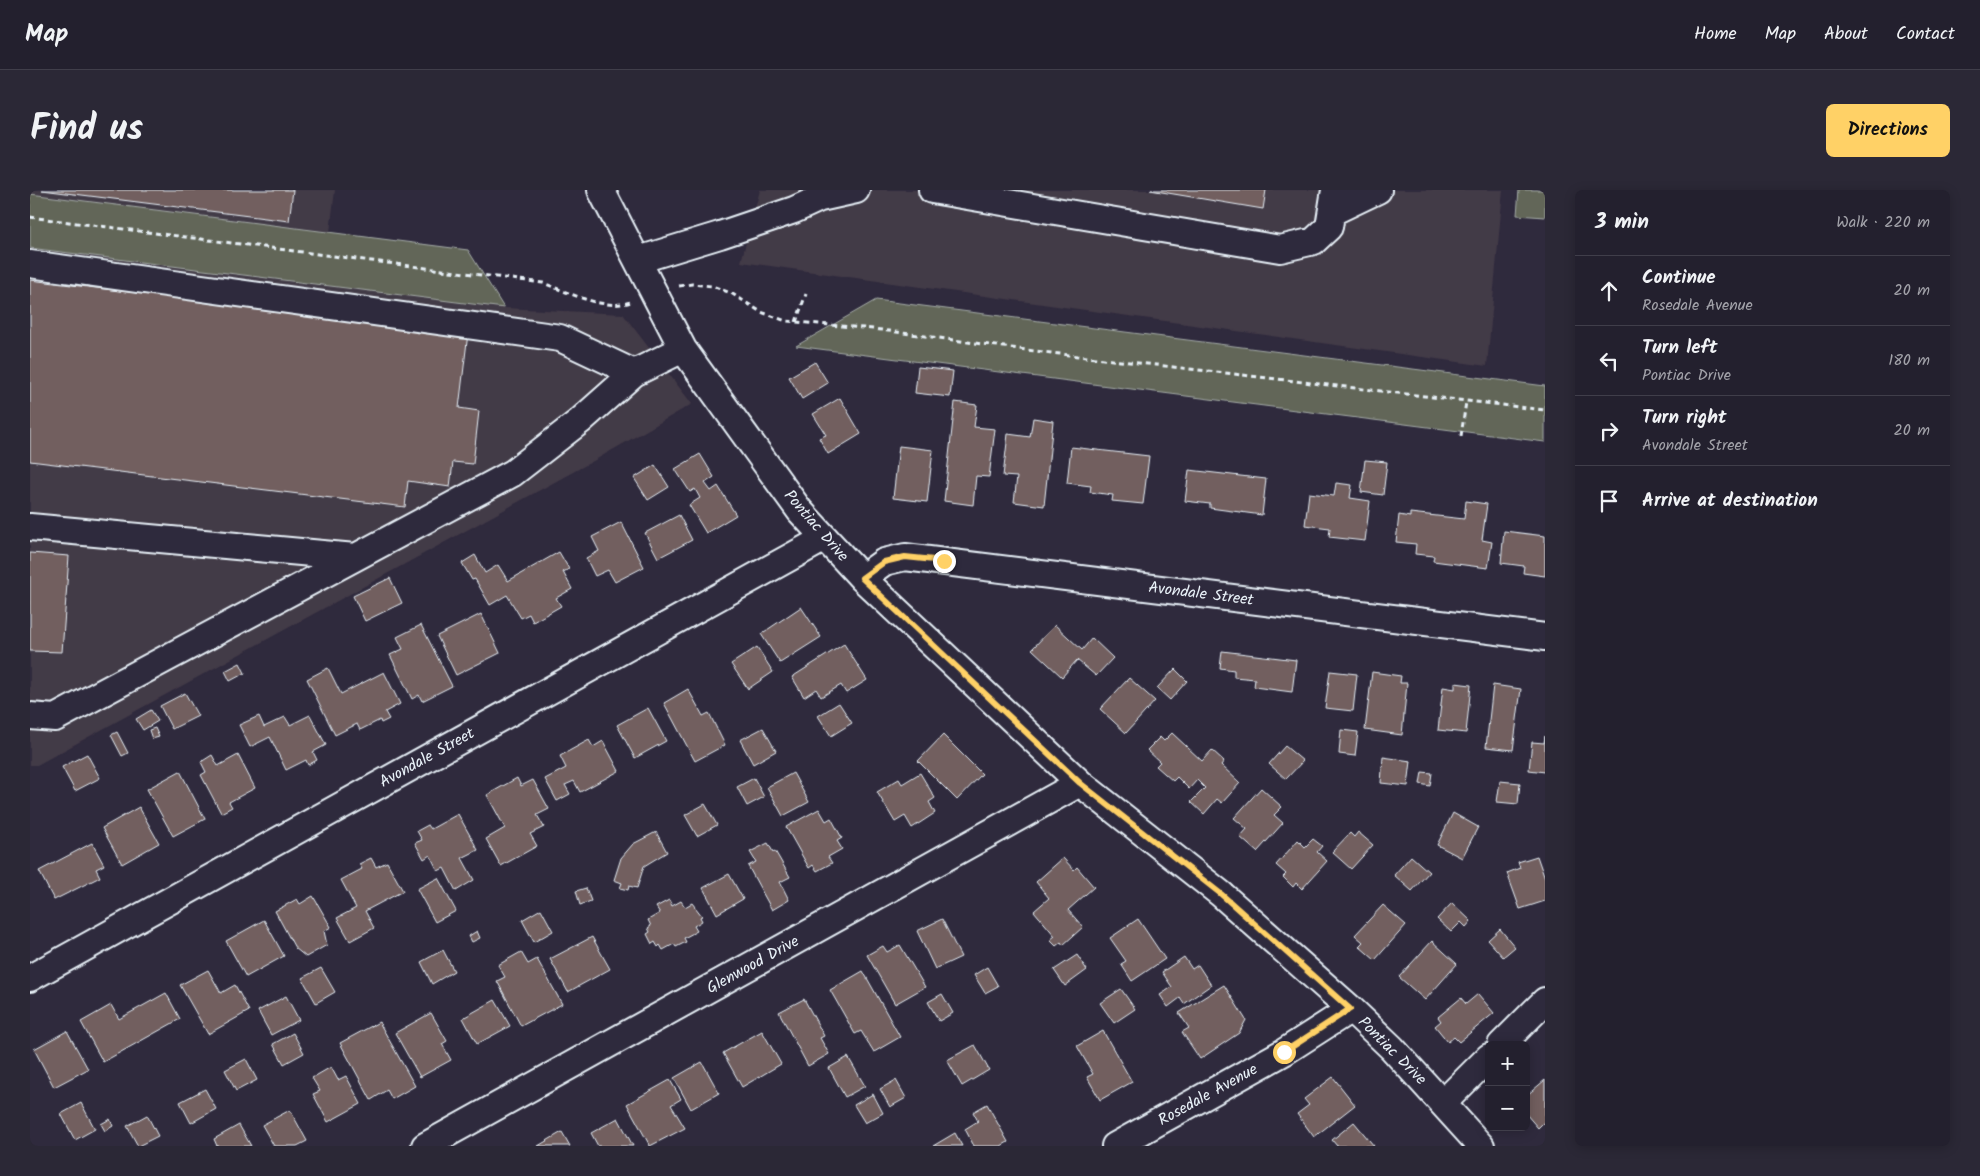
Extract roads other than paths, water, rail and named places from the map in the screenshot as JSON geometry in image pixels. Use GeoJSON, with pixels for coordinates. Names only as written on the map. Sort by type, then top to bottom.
{"type":"FeatureCollection","features":[{"type":"Feature","properties":{"kind":"street","name":"Pontiac Drive"},"geometry":{"type":"LineString","coordinates":[[601,190],[683,349],[800,511],[824,538],[862,578],[1080,783],[1221,894],[1350,1009],[1392,1048],[1481,1146]]}},
{"type":"Feature","properties":{"kind":"street"},"geometry":{"type":"LineString","coordinates":[[638,260],[797,200],[820,198],[856,190]]}},
{"type":"Feature","properties":{"kind":"street"},"geometry":{"type":"LineString","coordinates":[[932,190],[1048,200],[1280,249],[1314,241],[1329,227],[1333,201],[1378,190]]}},
{"type":"Feature","properties":{"kind":"street"},"geometry":{"type":"LineString","coordinates":[[30,264],[560,338],[634,373]]}},
{"type":"Feature","properties":{"kind":"street"},"geometry":{"type":"LineString","coordinates":[[30,716],[55,718],[513,472],[580,421],[634,373],[683,349]]}},
{"type":"Feature","properties":{"kind":"street"},"geometry":{"type":"LineString","coordinates":[[30,527],[355,557]]}},
{"type":"Feature","properties":{"kind":"street","name":"Avondale Street"},"geometry":{"type":"LineString","coordinates":[[30,978],[824,538]]}},
{"type":"Feature","properties":{"kind":"street","name":"Avondale Street"},"geometry":{"type":"LineString","coordinates":[[862,578],[884,562],[905,557],[1545,637]]}},
{"type":"Feature","properties":{"kind":"street","name":"Glenwood Drive"},"geometry":{"type":"LineString","coordinates":[[425,1146],[1080,783]]}},
{"type":"Feature","properties":{"kind":"street"},"geometry":{"type":"LineString","coordinates":[[1505,1041],[1545,1002]]}},
{"type":"Feature","properties":{"kind":"street","name":"Rosedale Avenue"},"geometry":{"type":"LineString","coordinates":[[1115,1146],[1284,1052],[1350,1009]]}},
{"type":"Feature","properties":{"kind":"street"},"geometry":{"type":"LineString","coordinates":[[1443,1104],[1485,1061]]}}]}
